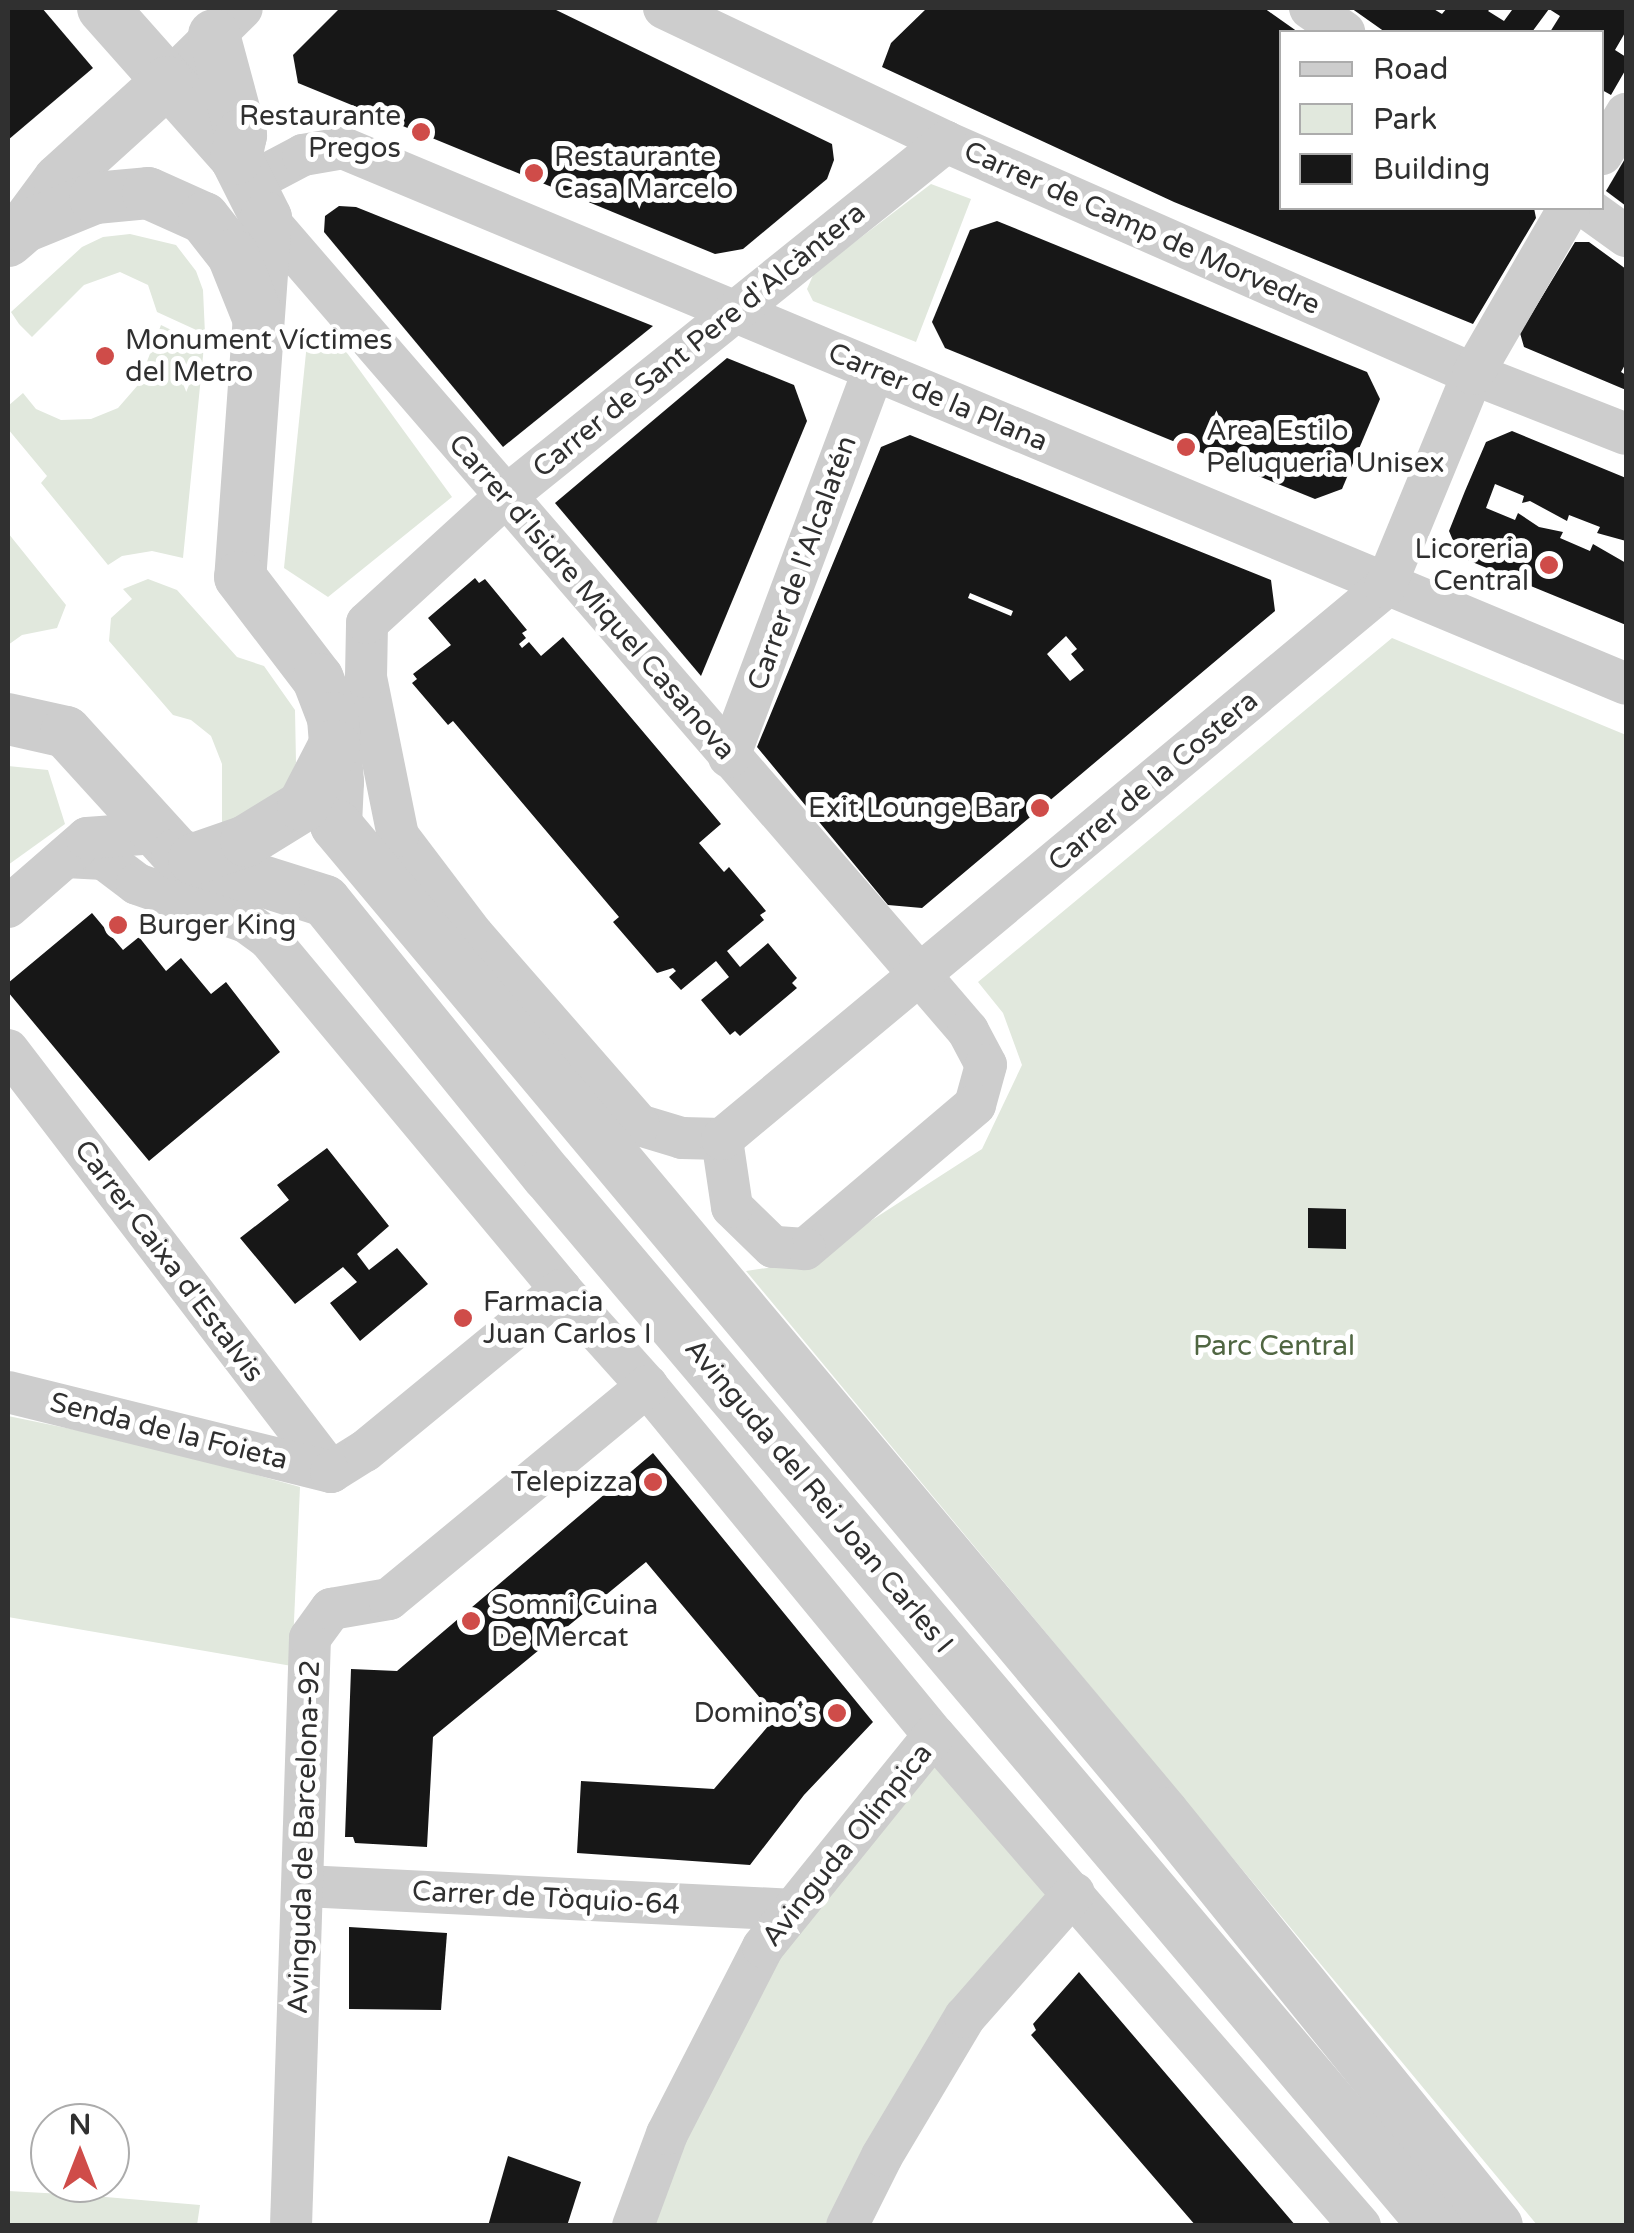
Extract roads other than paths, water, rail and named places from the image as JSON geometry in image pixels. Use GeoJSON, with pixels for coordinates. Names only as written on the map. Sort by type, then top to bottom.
{"type":"FeatureCollection","features":[{"type":"Feature","properties":{"kind":"street"},"geometry":{"type":"LineString","coordinates":[[103,8],[251,186]]}},
{"type":"Feature","properties":{"kind":"street","name":"Carrer de Camp de Morvedre"},"geometry":{"type":"LineString","coordinates":[[664,8],[946,142],[1473,374],[1626,434]]}},
{"type":"Feature","properties":{"kind":"street"},"geometry":{"type":"LineString","coordinates":[[1310,8],[1341,30]]}},
{"type":"Feature","properties":{"kind":"street"},"geometry":{"type":"LineString","coordinates":[[16,234],[58,180],[228,21]]}},
{"type":"Feature","properties":{"kind":"street"},"geometry":{"type":"LineString","coordinates":[[228,21],[240,135],[251,186],[261,326],[242,498],[240,577],[318,680],[332,718],[336,825],[1112,1752],[1497,2226]]}},
{"type":"Feature","properties":{"kind":"street"},"geometry":{"type":"LineString","coordinates":[[1604,151],[1626,114]]}},
{"type":"Feature","properties":{"kind":"street","name":"Carrer de Sant Pere d'Alcàntera"},"geometry":{"type":"LineString","coordinates":[[398,836],[366,677],[367,623],[506,496],[946,142]]}},
{"type":"Feature","properties":{"kind":"street","name":"Carrer de la Plana"},"geometry":{"type":"LineString","coordinates":[[251,186],[303,155],[343,148],[1386,587],[1626,684]]}},
{"type":"Feature","properties":{"kind":"street","name":"Carrer d'Isidre Miquel Casanova"},"geometry":{"type":"LineString","coordinates":[[251,186],[506,496],[920,975]]}},
{"type":"Feature","properties":{"kind":"street"},"geometry":{"type":"LineString","coordinates":[[16,234],[95,198],[148,193],[204,218],[233,256],[261,326]]}},
{"type":"Feature","properties":{"kind":"street"},"geometry":{"type":"LineString","coordinates":[[1386,587],[1473,374],[1568,210]]}},
{"type":"Feature","properties":{"kind":"street"},"geometry":{"type":"LineString","coordinates":[[1591,210],[1626,236]]}},
{"type":"Feature","properties":{"kind":"street","name":"Carrer de l'Alcalatén"},"geometry":{"type":"LineString","coordinates":[[730,757],[874,370]]}},
{"type":"Feature","properties":{"kind":"street","name":"Carrer de la Costera"},"geometry":{"type":"LineString","coordinates":[[722,1139],[1386,587]]}},
{"type":"Feature","properties":{"kind":"street"},"geometry":{"type":"LineString","coordinates":[[279,628],[309,641],[341,672],[360,796],[398,836],[472,935],[639,1125],[682,1138],[722,1139],[732,1207],[773,1246],[805,1249],[974,1105],[986,1066],[968,1032],[920,975]]}},
{"type":"Feature","properties":{"kind":"street"},"geometry":{"type":"LineString","coordinates":[[8,718],[66,732],[102,766],[126,802],[188,852],[246,922],[268,939],[560,1290],[647,1386],[934,1736],[1360,2226]]}},
{"type":"Feature","properties":{"kind":"street"},"geometry":{"type":"LineString","coordinates":[[8,907],[87,838],[188,852],[246,841],[303,806],[335,744]]}},
{"type":"Feature","properties":{"kind":"street","name":"Avinguda del Rei Joan Carles I"},"geometry":{"type":"LineString","coordinates":[[188,852],[325,901],[548,1176],[1435,2226]]}},
{"type":"Feature","properties":{"kind":"street"},"geometry":{"type":"LineString","coordinates":[[66,857],[104,859],[137,884],[246,922]]}},
{"type":"Feature","properties":{"kind":"street","name":"Carrer Caixa d'Estalvis"},"geometry":{"type":"LineString","coordinates":[[8,1050],[331,1472]]}},
{"type":"Feature","properties":{"kind":"street"},"geometry":{"type":"LineString","coordinates":[[331,1472],[366,1451],[560,1290]]}},
{"type":"Feature","properties":{"kind":"street","name":"Avinguda de Barcelona-92"},"geometry":{"type":"LineString","coordinates":[[290,2226],[310,1638],[331,1609],[389,1599],[647,1386]]}},
{"type":"Feature","properties":{"kind":"street","name":"Senda de la Foieta"},"geometry":{"type":"LineString","coordinates":[[8,1392],[331,1472]]}},
{"type":"Feature","properties":{"kind":"street","name":"Avinguda Olímpica"},"geometry":{"type":"LineString","coordinates":[[634,2226],[667,2134],[763,1947],[789,1910],[934,1736]]}},
{"type":"Feature","properties":{"kind":"street","name":"Carrer de Tòquio-64"},"geometry":{"type":"LineString","coordinates":[[304,1886],[789,1910]]}},
{"type":"Feature","properties":{"kind":"street"},"geometry":{"type":"LineString","coordinates":[[847,2226],[882,2156],[965,2018],[1074,1893]]}},
{"type":"Feature","properties":{"kind":"place","name":"Restaurante Pregos"},"geometry":{"type":"Point","coordinates":[421,132]}},
{"type":"Feature","properties":{"kind":"place","name":"Restaurante Casa Marcelo"},"geometry":{"type":"Point","coordinates":[534,173]}},
{"type":"Feature","properties":{"kind":"place","name":"Monument Víctimes del Metro"},"geometry":{"type":"Point","coordinates":[105,356]}},
{"type":"Feature","properties":{"kind":"place","name":"Area Estilo Peluqueria Unisex"},"geometry":{"type":"Point","coordinates":[1186,447]}},
{"type":"Feature","properties":{"kind":"place","name":"Licoreria Central"},"geometry":{"type":"Point","coordinates":[1549,565]}},
{"type":"Feature","properties":{"kind":"place","name":"Exit Lounge Bar"},"geometry":{"type":"Point","coordinates":[1040,808]}},
{"type":"Feature","properties":{"kind":"place","name":"Burger King"},"geometry":{"type":"Point","coordinates":[118,925]}},
{"type":"Feature","properties":{"kind":"place","name":"Farmacia Juan Carlos I"},"geometry":{"type":"Point","coordinates":[463,1318]}},
{"type":"Feature","properties":{"kind":"place","name":"Telepizza"},"geometry":{"type":"Point","coordinates":[653,1482]}},
{"type":"Feature","properties":{"kind":"place","name":"Somni Cuina De Mercat"},"geometry":{"type":"Point","coordinates":[471,1621]}},
{"type":"Feature","properties":{"kind":"place","name":"Domino's"},"geometry":{"type":"Point","coordinates":[837,1713]}},
{"type":"Feature","properties":{"kind":"park label","name":"Parc Central"},"geometry":{"type":"Point","coordinates":[1274,1346]}}]}
